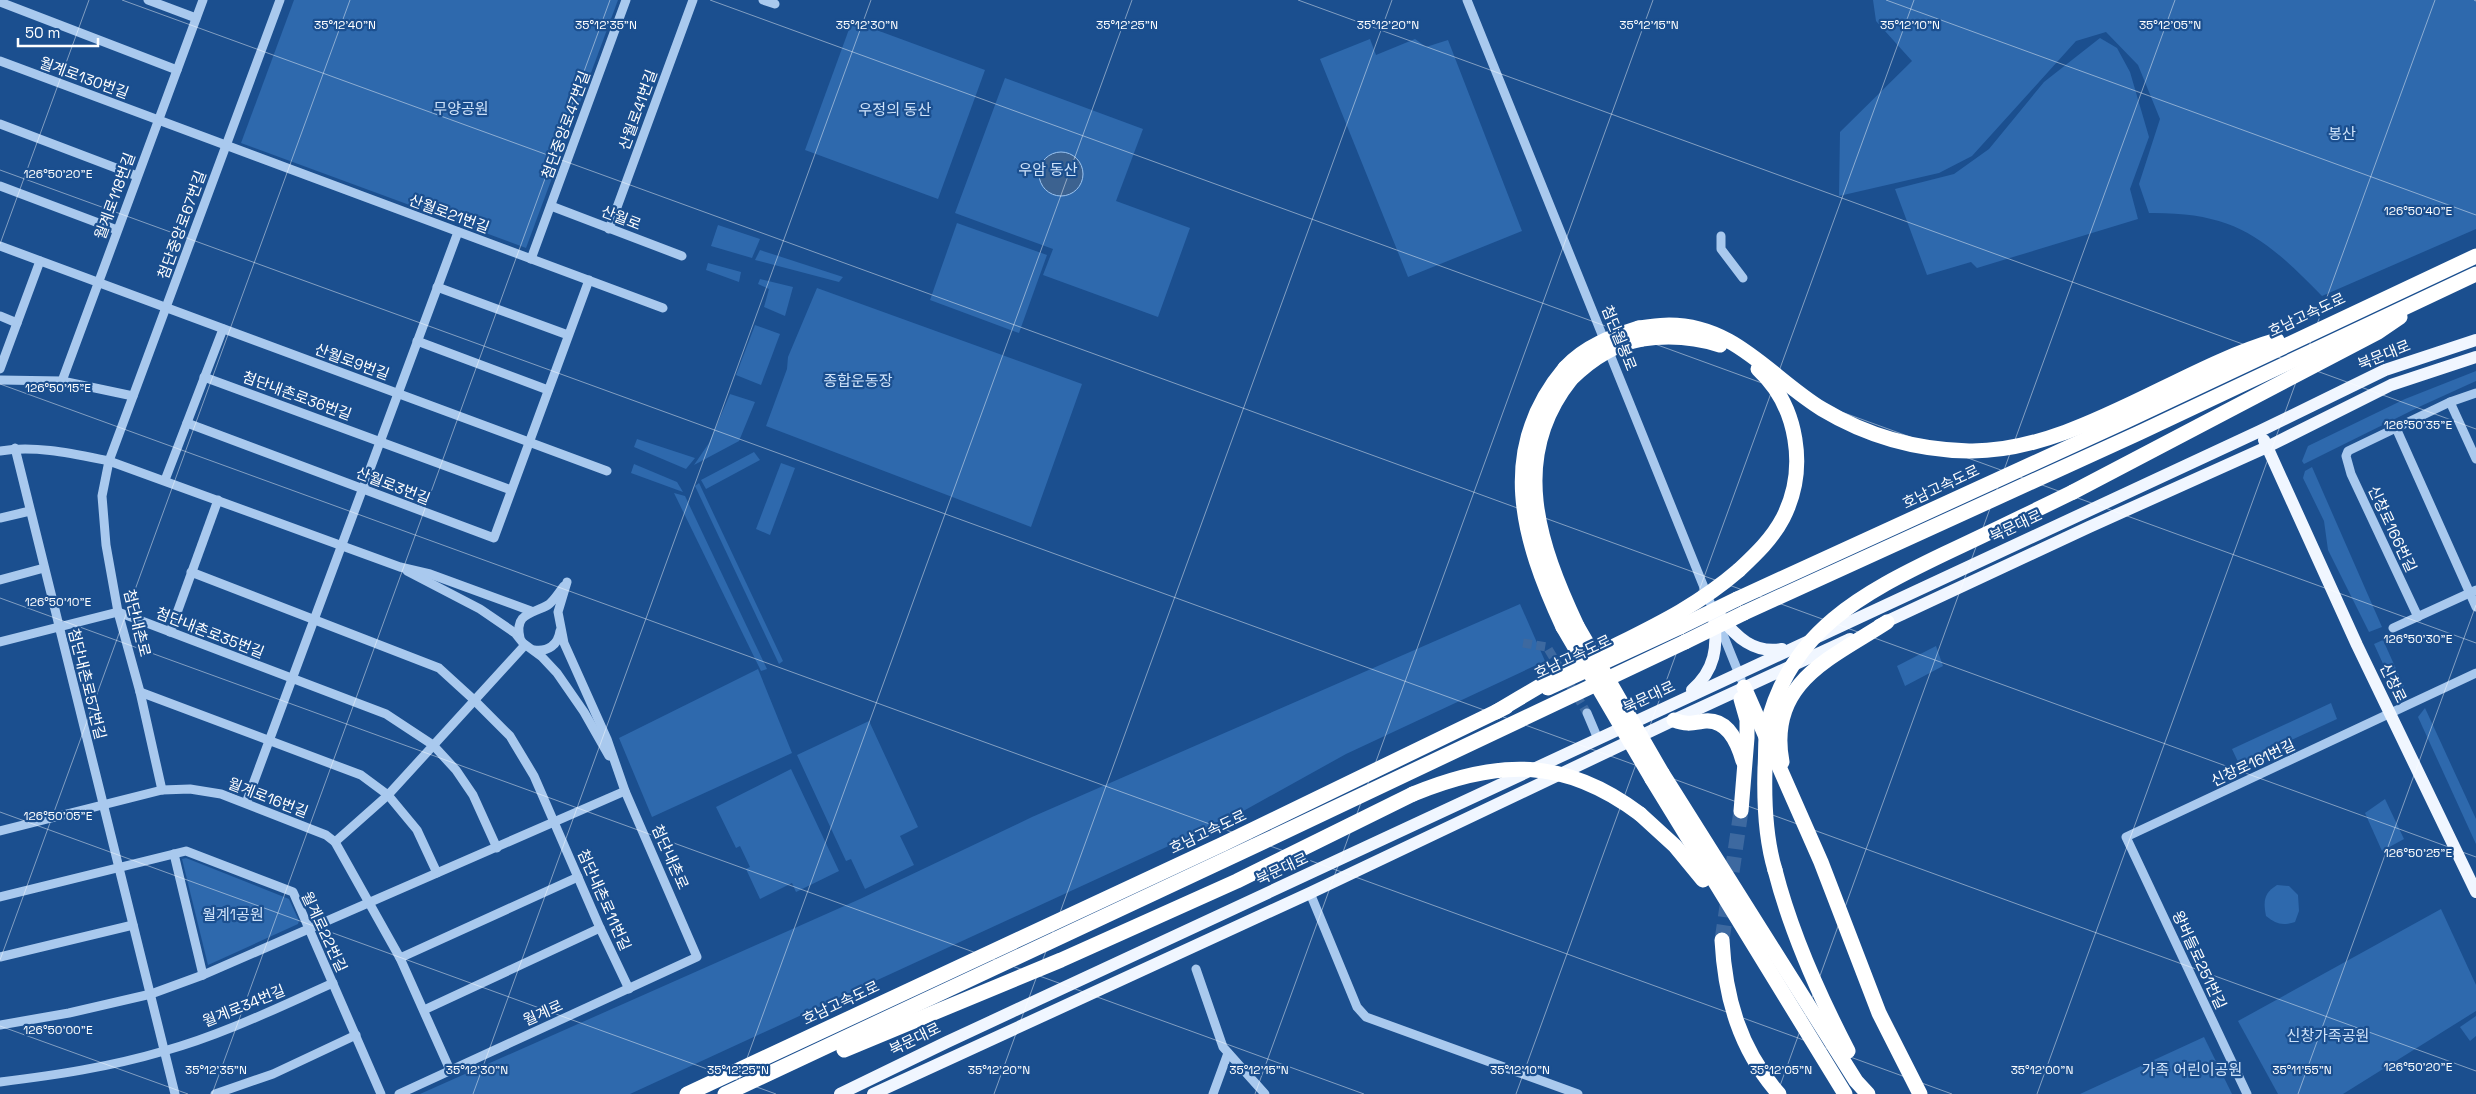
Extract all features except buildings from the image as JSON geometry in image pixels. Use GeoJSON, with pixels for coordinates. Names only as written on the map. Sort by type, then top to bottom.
{"type":"FeatureCollection","features":[{"type":"Feature","properties":{"kind":"highway","name":"호남고속도로"},"geometry":{"type":"LineString","coordinates":[[687,1094],[1223,844],[1496,712],[1737,599],[2126,421],[2317,329],[2476,256]]}},
{"type":"Feature","properties":{"kind":"highway","name":"호남고속도로"},"geometry":{"type":"LineString","coordinates":[[725,1094],[1102,918],[1744,613],[2122,441],[2476,274]]}},
{"type":"Feature","properties":{"kind":"highway"},"geometry":{"type":"LineString","coordinates":[[1869,1094],[1814,982],[1789,918],[1770,853],[1765,807],[1767,728],[1781,687],[1800,657],[1823,626],[1855,600],[1892,579],[2073,492],[2378,332],[2436,292]]}},
{"type":"Feature","properties":{"kind":"highway"},"geometry":{"type":"LineString","coordinates":[[1845,1094],[1657,776],[1577,626],[1557,583],[1543,544],[1534,488],[1540,440],[1551,410],[1564,387],[1580,370],[1601,355],[1641,334],[1669,325],[1710,331],[1729,339],[1749,352],[1790,386],[1845,423],[1900,443],[1970,451],[2008,448],[2056,435],[2112,412],[2249,348],[2317,329]]}},
{"type":"Feature","properties":{"kind":"highway"},"geometry":{"type":"LineString","coordinates":[[1496,712],[1569,670],[1674,616],[1704,598],[1739,570],[1769,540],[1783,518],[1791,499],[1797,454],[1794,431],[1787,410],[1777,390],[1764,375],[1751,362],[1724,346],[1704,340],[1641,334]]}},
{"type":"Feature","properties":{"kind":"highway"},"geometry":{"type":"LineString","coordinates":[[1790,787],[1781,760],[1780,744],[1783,712],[1789,696],[1814,669],[1887,622]]}},
{"type":"Feature","properties":{"kind":"highway"},"geometry":{"type":"LineString","coordinates":[[1741,812],[1747,720],[1741,700],[1744,687]]}},
{"type":"Feature","properties":{"kind":"highway"},"geometry":{"type":"LineString","coordinates":[[1744,687],[1790,787],[1825,871],[1878,1013],[1920,1094]]}},
{"type":"Feature","properties":{"kind":"highway"},"geometry":{"type":"LineString","coordinates":[[1674,720],[1687,725],[1707,721],[1720,723],[1732,734],[1738,745],[1745,768]]}},
{"type":"Feature","properties":{"kind":"highway"},"geometry":{"type":"LineString","coordinates":[[744,1094],[863,1041],[1061,960],[1193,900],[1413,794],[1464,775],[1491,769],[1543,771],[1567,776],[1605,791],[1653,825],[1692,864],[1817,1049]]}},
{"type":"Feature","properties":{"kind":"highway"},"geometry":{"type":"LineString","coordinates":[[1657,776],[1856,1080],[1869,1094]]}},
{"type":"Feature","properties":{"kind":"highway"},"geometry":{"type":"LineString","coordinates":[[1722,940],[1726,984],[1735,1022],[1745,1044],[1779,1094]]}},
{"type":"Feature","properties":{"kind":"main road","name":"북문대로"},"geometry":{"type":"LineString","coordinates":[[840,1094],[947,1042],[1801,643],[2260,431],[2385,370],[2476,340]]}},
{"type":"Feature","properties":{"kind":"main road","name":"북문대로"},"geometry":{"type":"LineString","coordinates":[[873,1094],[1310,893],[1744,687],[2089,527],[2267,447],[2392,386],[2476,357]]}},
{"type":"Feature","properties":{"kind":"main road","name":"신창로"},"geometry":{"type":"LineString","coordinates":[[2260,431],[2357,645],[2476,892]]}},
{"type":"Feature","properties":{"kind":"main road"},"geometry":{"type":"LineString","coordinates":[[1711,603],[1726,624],[1752,646],[1776,650],[1801,643]]}},
{"type":"Feature","properties":{"kind":"main road"},"geometry":{"type":"LineString","coordinates":[[1675,702],[1704,679],[1713,662],[1716,641],[1711,603]]}},
{"type":"Feature","properties":{"kind":"street"},"geometry":{"type":"LineString","coordinates":[[148,0],[196,18]]}},
{"type":"Feature","properties":{"kind":"street"},"geometry":{"type":"LineString","coordinates":[[158,120],[203,0]]}},
{"type":"Feature","properties":{"kind":"street","name":"첨단중앙로67번길"},"geometry":{"type":"LineString","coordinates":[[109,460],[280,0]]}},
{"type":"Feature","properties":{"kind":"street","name":"첨단중앙로47번길"},"geometry":{"type":"LineString","coordinates":[[531,259],[626,0]]}},
{"type":"Feature","properties":{"kind":"street","name":"산월로41번길"},"geometry":{"type":"LineString","coordinates":[[609,228],[693,0]]}},
{"type":"Feature","properties":{"kind":"street"},"geometry":{"type":"LineString","coordinates":[[763,0],[775,4]]}},
{"type":"Feature","properties":{"kind":"street","name":"첨단월봉로"},"geometry":{"type":"LineString","coordinates":[[1467,0],[1744,687]]}},
{"type":"Feature","properties":{"kind":"street"},"geometry":{"type":"LineString","coordinates":[[0,2],[177,70]]}},
{"type":"Feature","properties":{"kind":"street","name":"월계로130번길"},"geometry":{"type":"LineString","coordinates":[[0,61],[226,145]]}},
{"type":"Feature","properties":{"kind":"street","name":"월계로118번길"},"geometry":{"type":"LineString","coordinates":[[62,380],[158,120]]}},
{"type":"Feature","properties":{"kind":"street"},"geometry":{"type":"LineString","coordinates":[[0,124],[137,176]]}},
{"type":"Feature","properties":{"kind":"street","name":"산월로21번길"},"geometry":{"type":"LineString","coordinates":[[226,145],[663,308]]}},
{"type":"Feature","properties":{"kind":"street"},"geometry":{"type":"LineString","coordinates":[[0,186],[117,230]]}},
{"type":"Feature","properties":{"kind":"street","name":"산월로"},"geometry":{"type":"LineString","coordinates":[[551,206],[682,256]]}},
{"type":"Feature","properties":{"kind":"street"},"geometry":{"type":"LineString","coordinates":[[246,803],[458,232]]}},
{"type":"Feature","properties":{"kind":"street"},"geometry":{"type":"LineString","coordinates":[[1721,236],[1721,249],[1742,278]]}},
{"type":"Feature","properties":{"kind":"street"},"geometry":{"type":"LineString","coordinates":[[0,246],[166,308]]}},
{"type":"Feature","properties":{"kind":"street"},"geometry":{"type":"LineString","coordinates":[[0,369],[40,261]]}},
{"type":"Feature","properties":{"kind":"street"},"geometry":{"type":"LineString","coordinates":[[529,442],[589,280]]}},
{"type":"Feature","properties":{"kind":"street"},"geometry":{"type":"LineString","coordinates":[[438,287],[568,336]]}},
{"type":"Feature","properties":{"kind":"street","name":"산월로9번길"},"geometry":{"type":"LineString","coordinates":[[166,308],[607,471]]}},
{"type":"Feature","properties":{"kind":"street"},"geometry":{"type":"LineString","coordinates":[[0,316],[17,323]]}},
{"type":"Feature","properties":{"kind":"street"},"geometry":{"type":"LineString","coordinates":[[166,480],[223,329]]}},
{"type":"Feature","properties":{"kind":"street"},"geometry":{"type":"LineString","coordinates":[[417,341],[548,390]]}},
{"type":"Feature","properties":{"kind":"street","name":"첨단내촌로36번길"},"geometry":{"type":"LineString","coordinates":[[204,377],[511,490]]}},
{"type":"Feature","properties":{"kind":"street"},"geometry":{"type":"LineString","coordinates":[[0,380],[62,380],[133,396]]}},
{"type":"Feature","properties":{"kind":"street"},"geometry":{"type":"LineString","coordinates":[[2476,393],[2450,402],[2396,428],[2473,592],[2476,607]]}},
{"type":"Feature","properties":{"kind":"street"},"geometry":{"type":"LineString","coordinates":[[2450,402],[2476,459]]}},
{"type":"Feature","properties":{"kind":"street","name":"산월로3번길"},"geometry":{"type":"LineString","coordinates":[[187,423],[494,538],[529,442]]}},
{"type":"Feature","properties":{"kind":"street","name":"신창로166번길"},"geometry":{"type":"LineString","coordinates":[[2396,428],[2348,451],[2346,460],[2418,617]]}},
{"type":"Feature","properties":{"kind":"street"},"geometry":{"type":"LineString","coordinates":[[0,451],[15,448],[62,452],[109,460],[400,567],[430,574],[535,610],[550,612],[559,626],[573,665],[608,739],[617,770]]}},
{"type":"Feature","properties":{"kind":"street","name":"첨단내촌로57번길"},"geometry":{"type":"LineString","coordinates":[[15,448],[104,806]]}},
{"type":"Feature","properties":{"kind":"street","name":"첨단내촌로"},"geometry":{"type":"LineString","coordinates":[[109,460],[102,496],[106,545],[118,612],[140,692],[162,790]]}},
{"type":"Feature","properties":{"kind":"street","name":"첨단내촌로"},"geometry":{"type":"LineString","coordinates":[[170,632],[218,500]]}},
{"type":"Feature","properties":{"kind":"street"},"geometry":{"type":"LineString","coordinates":[[0,518],[30,511]]}},
{"type":"Feature","properties":{"kind":"street"},"geometry":{"type":"LineString","coordinates":[[400,567],[480,609],[534,650],[557,673],[584,712],[617,770]]}},
{"type":"Feature","properties":{"kind":"street"},"geometry":{"type":"LineString","coordinates":[[0,580],[44,568]]}},
{"type":"Feature","properties":{"kind":"street"},"geometry":{"type":"LineString","coordinates":[[191,572],[314,618],[439,668],[474,699]]}},
{"type":"Feature","properties":{"kind":"street"},"geometry":{"type":"LineString","coordinates":[[522,641],[518,632],[522,619],[535,610],[550,604],[567,582],[558,612],[559,636],[547,650],[534,650]]}},
{"type":"Feature","properties":{"kind":"street"},"geometry":{"type":"LineString","coordinates":[[2393,628],[2473,592]]}},
{"type":"Feature","properties":{"kind":"street"},"geometry":{"type":"LineString","coordinates":[[0,642],[118,612]]}},
{"type":"Feature","properties":{"kind":"street","name":"첨단내촌로35번길"},"geometry":{"type":"LineString","coordinates":[[118,612],[386,714],[433,745]]}},
{"type":"Feature","properties":{"kind":"street"},"geometry":{"type":"LineString","coordinates":[[450,1070],[400,958],[335,842],[388,795],[474,699],[522,641]]}},
{"type":"Feature","properties":{"kind":"street","name":"신창로161번길"},"geometry":{"type":"LineString","coordinates":[[2126,837],[2476,673]]}},
{"type":"Feature","properties":{"kind":"street"},"geometry":{"type":"LineString","coordinates":[[140,692],[361,775],[388,795],[417,830],[437,873]]}},
{"type":"Feature","properties":{"kind":"street","name":"첨단내촌로11번길"},"geometry":{"type":"LineString","coordinates":[[474,699],[510,736],[534,776],[629,990]]}},
{"type":"Feature","properties":{"kind":"street"},"geometry":{"type":"LineString","coordinates":[[1587,713],[1598,739]]}},
{"type":"Feature","properties":{"kind":"street"},"geometry":{"type":"LineString","coordinates":[[433,745],[456,770],[473,795],[496,848]]}},
{"type":"Feature","properties":{"kind":"street","name":"첨단내촌로"},"geometry":{"type":"LineString","coordinates":[[617,770],[697,957]]}},
{"type":"Feature","properties":{"kind":"street","name":"월계로16번길"},"geometry":{"type":"LineString","coordinates":[[0,831],[162,790],[198,790],[221,794],[246,803],[326,835],[335,842]]}},
{"type":"Feature","properties":{"kind":"street"},"geometry":{"type":"LineString","coordinates":[[0,1025],[69,1013],[150,994],[203,975],[625,791]]}},
{"type":"Feature","properties":{"kind":"street"},"geometry":{"type":"LineString","coordinates":[[104,806],[175,1094]]}},
{"type":"Feature","properties":{"kind":"street","name":"왕버들로251번길"},"geometry":{"type":"LineString","coordinates":[[2126,837],[2248,1094]]}},
{"type":"Feature","properties":{"kind":"street","name":"월계로22번길"},"geometry":{"type":"LineString","coordinates":[[119,868],[186,851],[293,892],[381,1094]]}},
{"type":"Feature","properties":{"kind":"street"},"geometry":{"type":"LineString","coordinates":[[174,854],[203,975]]}},
{"type":"Feature","properties":{"kind":"street"},"geometry":{"type":"LineString","coordinates":[[0,897],[119,868]]}},
{"type":"Feature","properties":{"kind":"street"},"geometry":{"type":"LineString","coordinates":[[400,958],[578,877]]}},
{"type":"Feature","properties":{"kind":"street"},"geometry":{"type":"LineString","coordinates":[[1310,893],[1357,1007],[1366,1017],[1578,1094]]}},
{"type":"Feature","properties":{"kind":"street"},"geometry":{"type":"LineString","coordinates":[[0,957],[133,925]]}},
{"type":"Feature","properties":{"kind":"street"},"geometry":{"type":"LineString","coordinates":[[424,1010],[600,928]]}},
{"type":"Feature","properties":{"kind":"street","name":"월계로"},"geometry":{"type":"LineString","coordinates":[[399,1094],[629,990],[697,957]]}},
{"type":"Feature","properties":{"kind":"street"},"geometry":{"type":"LineString","coordinates":[[1196,968],[1223,1047],[1260,1092]]}},
{"type":"Feature","properties":{"kind":"street","name":"월계로34번길"},"geometry":{"type":"LineString","coordinates":[[0,1082],[76,1073],[165,1051],[248,1021],[332,983]]}},
{"type":"Feature","properties":{"kind":"street"},"geometry":{"type":"LineString","coordinates":[[215,1094],[273,1074],[356,1035]]}},
{"type":"Feature","properties":{"kind":"street"},"geometry":{"type":"LineString","coordinates":[[1213,1094],[1228,1053]]}},
{"type":"Feature","properties":{"kind":"green space","name":"무양공원"},"geometry":{"type":"Polygon","coordinates":[[[294,0],[618,0],[526,248],[241,143],[294,0]]]}},
{"type":"Feature","properties":{"kind":"green space","name":"봉산"},"geometry":{"type":"Polygon","coordinates":[[[1873,0],[2476,0],[2476,229],[2322,296],[2283,258],[2246,232],[2204,217],[2149,213],[2139,184],[2160,119],[2138,65],[2106,32],[2076,41],[1972,156],[1939,173],[1839,196],[1840,132],[1912,61],[1876,21],[1873,0]]]}},
{"type":"Feature","properties":{"kind":"green space","name":"우정의 동산"},"geometry":{"type":"Polygon","coordinates":[[[852,21],[985,70],[938,199],[805,150],[852,21]]]}},
{"type":"Feature","properties":{"kind":"green space"},"geometry":{"type":"Polygon","coordinates":[[[2100,38],[2117,48],[2130,72],[2149,137],[2130,189],[2138,219],[1977,268],[1971,262],[1927,275],[1895,189],[1954,174],[1989,149],[2044,82],[2100,38]]]}},
{"type":"Feature","properties":{"kind":"green space"},"geometry":{"type":"Polygon","coordinates":[[[1370,39],[1376,55],[1415,39],[1426,47],[1448,40],[1522,231],[1408,277],[1320,59],[1370,39]]]}},
{"type":"Feature","properties":{"kind":"green space","name":"우암 동산"},"geometry":{"type":"Polygon","coordinates":[[[1005,78],[1143,129],[1116,201],[1190,228],[1158,317],[1043,275],[1053,249],[955,213],[1005,78]]]}},
{"type":"Feature","properties":{"kind":"green space"},"geometry":{"type":"Polygon","coordinates":[[[957,223],[1047,255],[1019,333],[930,300],[957,223]]]}},
{"type":"Feature","properties":{"kind":"green space"},"geometry":{"type":"Polygon","coordinates":[[[718,225],[760,239],[752,258],[711,246],[718,225]]]}},
{"type":"Feature","properties":{"kind":"green space"},"geometry":{"type":"Polygon","coordinates":[[[760,250],[843,277],[839,282],[755,260],[760,250]]]}},
{"type":"Feature","properties":{"kind":"green space"},"geometry":{"type":"Polygon","coordinates":[[[708,263],[741,272],[739,282],[706,270],[708,263]]]}},
{"type":"Feature","properties":{"kind":"green space"},"geometry":{"type":"Polygon","coordinates":[[[760,279],[793,287],[785,316],[764,307],[769,289],[758,284],[760,279]]]}},
{"type":"Feature","properties":{"kind":"green space","name":"종합운동장"},"geometry":{"type":"Polygon","coordinates":[[[817,288],[1082,384],[1031,527],[766,426],[787,369],[788,357],[817,288]]]}},
{"type":"Feature","properties":{"kind":"green space"},"geometry":{"type":"Polygon","coordinates":[[[755,325],[780,334],[761,385],[736,375],[755,325]]]}},
{"type":"Feature","properties":{"kind":"green space"},"geometry":{"type":"Polygon","coordinates":[[[2476,371],[2476,381],[2304,464],[2302,461],[2308,446],[2405,399],[2476,371]]]}},
{"type":"Feature","properties":{"kind":"green space"},"geometry":{"type":"Polygon","coordinates":[[[730,394],[755,402],[739,441],[694,465],[709,443],[730,394]]]}},
{"type":"Feature","properties":{"kind":"green space"},"geometry":{"type":"Polygon","coordinates":[[[637,439],[695,458],[686,469],[634,447],[637,439]]]}},
{"type":"Feature","properties":{"kind":"green space"},"geometry":{"type":"Polygon","coordinates":[[[754,452],[760,460],[706,489],[701,480],[754,452]]]}},
{"type":"Feature","properties":{"kind":"green space"},"geometry":{"type":"Polygon","coordinates":[[[781,463],[795,468],[770,535],[756,529],[781,463]]]}},
{"type":"Feature","properties":{"kind":"green space"},"geometry":{"type":"Polygon","coordinates":[[[634,464],[677,482],[683,492],[631,473],[634,464]]]}},
{"type":"Feature","properties":{"kind":"green space"},"geometry":{"type":"Polygon","coordinates":[[[2312,467],[2382,627],[2369,632],[2328,550],[2324,521],[2303,478],[2305,471],[2312,467]]]}},
{"type":"Feature","properties":{"kind":"green space"},"geometry":{"type":"Polygon","coordinates":[[[699,483],[783,661],[779,664],[695,486],[699,483]]]}},
{"type":"Feature","properties":{"kind":"green space"},"geometry":{"type":"Polygon","coordinates":[[[674,493],[685,496],[767,669],[761,671],[674,493]]]}},
{"type":"Feature","properties":{"kind":"green space"},"geometry":{"type":"Polygon","coordinates":[[[1520,604],[1545,661],[1346,754],[1238,814],[630,1094],[420,1094],[860,899],[1032,817],[1520,604]]]}},
{"type":"Feature","properties":{"kind":"green space"},"geometry":{"type":"Polygon","coordinates":[[[2383,640],[2406,691],[2394,688],[2374,644],[2383,640]]]}},
{"type":"Feature","properties":{"kind":"green space"},"geometry":{"type":"Polygon","coordinates":[[[1936,646],[1943,666],[1905,686],[1897,666],[1936,646]]]}},
{"type":"Feature","properties":{"kind":"green space"},"geometry":{"type":"Polygon","coordinates":[[[758,669],[792,753],[652,817],[619,738],[758,669]]]}},
{"type":"Feature","properties":{"kind":"green space"},"geometry":{"type":"Polygon","coordinates":[[[2331,703],[2337,719],[2239,764],[2232,749],[2331,703]]]}},
{"type":"Feature","properties":{"kind":"green space"},"geometry":{"type":"Polygon","coordinates":[[[2425,708],[2476,819],[2476,844],[2418,717],[2425,708]]]}},
{"type":"Feature","properties":{"kind":"green space"},"geometry":{"type":"Polygon","coordinates":[[[869,721],[918,827],[900,836],[914,865],[865,889],[851,859],[846,861],[797,755],[869,721]]]}},
{"type":"Feature","properties":{"kind":"green space"},"geometry":{"type":"Polygon","coordinates":[[[791,769],[839,871],[796,892],[792,883],[760,899],[746,869],[750,867],[740,846],[736,848],[716,807],[791,769]]]}},
{"type":"Feature","properties":{"kind":"green space"},"geometry":{"type":"Polygon","coordinates":[[[2385,799],[2404,839],[2382,851],[2365,813],[2385,799]]]}},
{"type":"Feature","properties":{"kind":"green space","name":"월계1공원"},"geometry":{"type":"Polygon","coordinates":[[[186,858],[289,899],[299,921],[298,924],[208,965],[182,859],[186,858]]]}},
{"type":"Feature","properties":{"kind":"green space"},"geometry":{"type":"Polygon","coordinates":[[[2277,885],[2289,886],[2298,895],[2299,911],[2295,922],[2279,924],[2266,916],[2267,894],[2277,885]]]}},
{"type":"Feature","properties":{"kind":"green space","name":"신창가족공원"},"geometry":{"type":"Polygon","coordinates":[[[2441,909],[2476,985],[2476,1011],[2343,1094],[2278,1094],[2238,1021],[2441,909]]]}},
{"type":"Feature","properties":{"kind":"green space"},"geometry":{"type":"Polygon","coordinates":[[[2476,1016],[2476,1036],[2470,1041],[2460,1027],[2476,1016]]]}},
{"type":"Feature","properties":{"kind":"green space","name":"가족 어린이공원"},"geometry":{"type":"Polygon","coordinates":[[[2204,1037],[2232,1094],[2080,1094],[2204,1037]]]}},
{"type":"Feature","properties":{"kind":"shaded area"},"geometry":{"type":"Polygon","coordinates":[[[1057,152],[1065,152],[1077,158],[1083,174],[1077,190],[1065,196],[1057,196],[1045,190],[1039,178],[1039,170],[1045,158],[1057,152]]]}},
{"type":"Feature","properties":{"kind":"tunnel"},"geometry":{"type":"LineString","coordinates":[[1523,643],[1547,647],[1587,713]]}},
{"type":"Feature","properties":{"kind":"tunnel"},"geometry":{"type":"LineString","coordinates":[[1722,940],[1741,811]]}}]}
